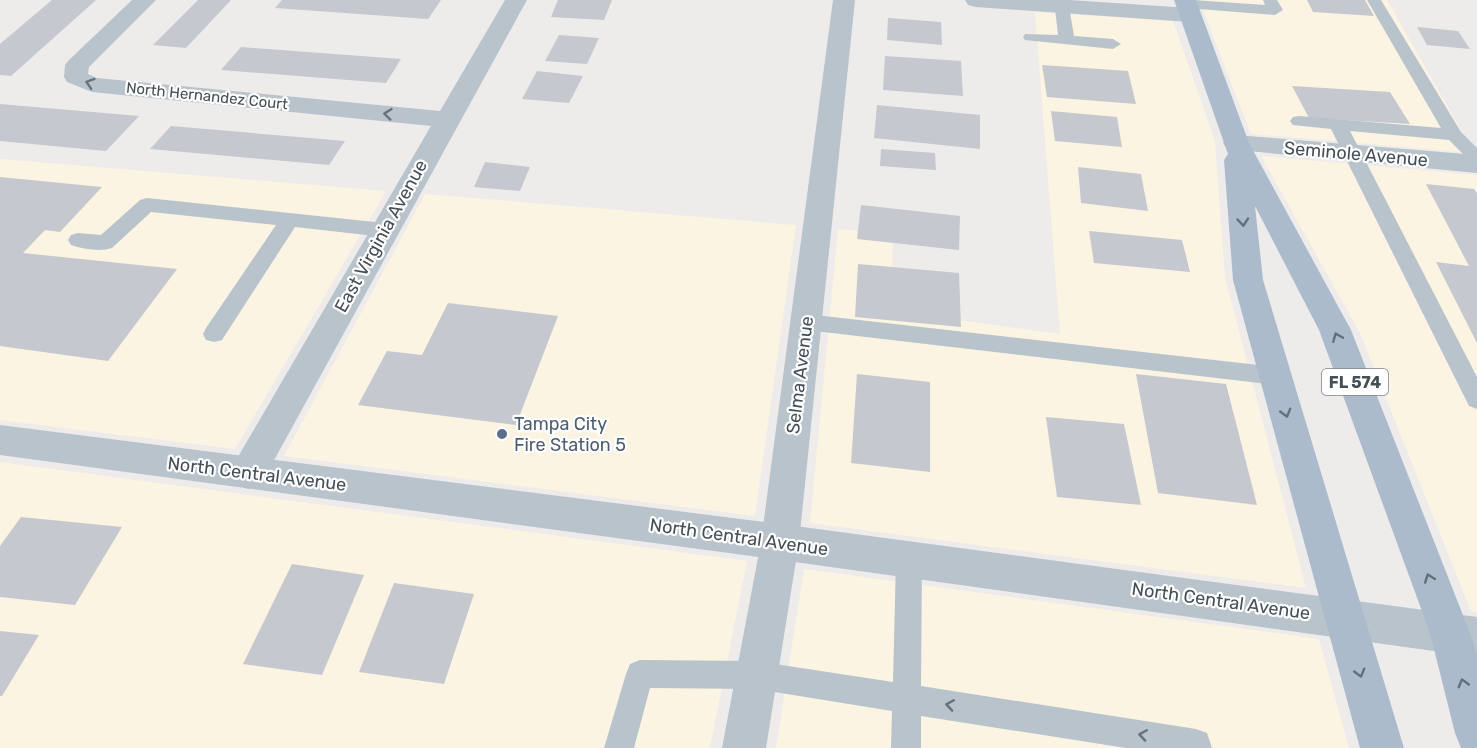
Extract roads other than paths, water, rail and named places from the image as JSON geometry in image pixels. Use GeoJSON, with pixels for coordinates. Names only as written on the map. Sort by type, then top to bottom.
{"type":"FeatureCollection","features":[{"type":"Feature","properties":{"kind":"main road","name":"FL 574"},"geometry":{"type":"LineString","coordinates":[[1187,6],[1236,143],[1335,330],[1463,635],[1477,733]]}},
{"type":"Feature","properties":{"kind":"main road","name":"FL 574"},"geometry":{"type":"LineString","coordinates":[[1236,143],[1248,280],[1382,748]]}},
{"type":"Feature","properties":{"kind":"street","name":"North Hernandez Court"},"geometry":{"type":"LineString","coordinates":[[145,0],[77,65],[76,77],[92,85],[447,120]]}},
{"type":"Feature","properties":{"kind":"street","name":"East Virginia Avenue"},"geometry":{"type":"LineString","coordinates":[[248,473],[516,0]]}},
{"type":"Feature","properties":{"kind":"street","name":"Selma Avenue"},"geometry":{"type":"LineString","coordinates":[[744,748],[780,542],[844,0]]}},
{"type":"Feature","properties":{"kind":"street"},"geometry":{"type":"LineString","coordinates":[[976,0],[1187,6]]}},
{"type":"Feature","properties":{"kind":"street","name":"Seminole Avenue"},"geometry":{"type":"LineString","coordinates":[[1236,143],[1477,164]]}},
{"type":"Feature","properties":{"kind":"street","name":"North Central Avenue"},"geometry":{"type":"LineString","coordinates":[[0,440],[1344,617],[1463,635]]}},
{"type":"Feature","properties":{"kind":"lane"},"geometry":{"type":"LineString","coordinates":[[1187,6],[1275,10],[1270,0]]}},
{"type":"Feature","properties":{"kind":"lane"},"geometry":{"type":"LineString","coordinates":[[1374,0],[1454,135],[1477,158]]}},
{"type":"Feature","properties":{"kind":"lane"},"geometry":{"type":"LineString","coordinates":[[1061,3],[1067,40]]}},
{"type":"Feature","properties":{"kind":"lane"},"geometry":{"type":"LineString","coordinates":[[1031,37],[1113,44]]}},
{"type":"Feature","properties":{"kind":"lane"},"geometry":{"type":"LineString","coordinates":[[1299,121],[1454,135]]}},
{"type":"Feature","properties":{"kind":"lane"},"geometry":{"type":"LineString","coordinates":[[1338,125],[1477,399]]}},
{"type":"Feature","properties":{"kind":"lane"},"geometry":{"type":"LineString","coordinates":[[78,240],[105,243],[147,205],[384,230]]}},
{"type":"Feature","properties":{"kind":"lane"},"geometry":{"type":"LineString","coordinates":[[214,334],[290,220]]}},
{"type":"Feature","properties":{"kind":"lane"},"geometry":{"type":"LineString","coordinates":[[806,321],[1276,376]]}},
{"type":"Feature","properties":{"kind":"lane"},"geometry":{"type":"LineString","coordinates":[[906,748],[909,560]]}},
{"type":"Feature","properties":{"kind":"lane"},"geometry":{"type":"LineString","coordinates":[[619,748],[640,674],[756,675],[1196,744],[1197,748]]}},
{"type":"Feature","properties":{"kind":"place","name":"Tampa City Fire Station 5"},"geometry":{"type":"Point","coordinates":[502,434]}}]}
